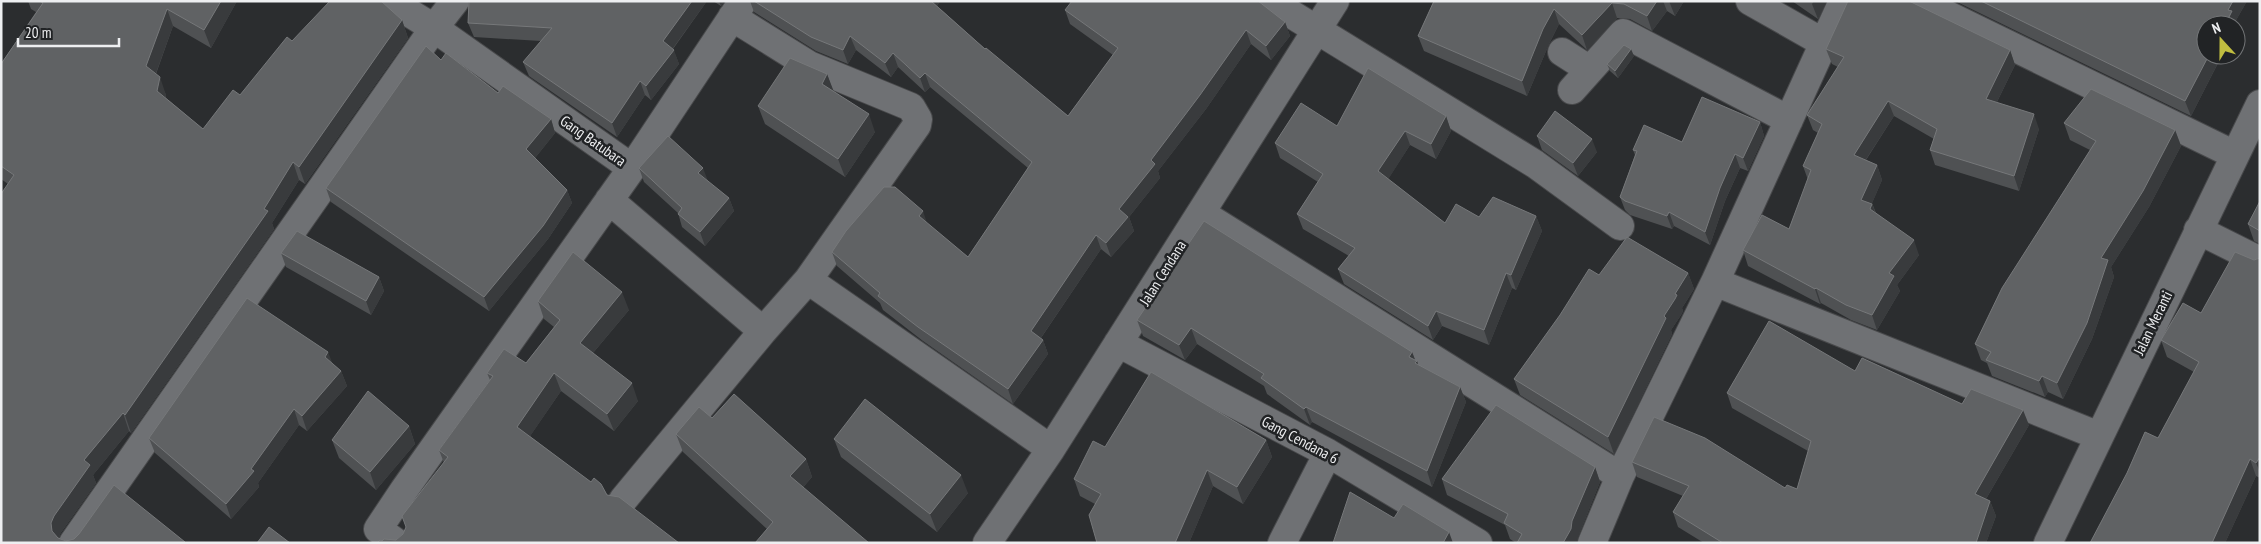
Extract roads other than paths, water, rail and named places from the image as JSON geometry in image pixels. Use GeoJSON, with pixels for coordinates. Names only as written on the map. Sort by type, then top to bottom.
{"type":"FeatureCollection","features":[{"type":"Feature","properties":{"kind":"street","name":"Gang Batubara"},"geometry":{"type":"LineString","coordinates":[[390,1],[434,28],[632,168],[737,9]]}},
{"type":"Feature","properties":{"kind":"street"},"geometry":{"type":"LineString","coordinates":[[74,543],[434,28],[455,1]]}},
{"type":"Feature","properties":{"kind":"street"},"geometry":{"type":"LineString","coordinates":[[1270,1],[1535,164],[1620,226]]}},
{"type":"Feature","properties":{"kind":"street","name":"Jalan Cendana"},"geometry":{"type":"LineString","coordinates":[[987,543],[1051,449],[1335,1]]}},
{"type":"Feature","properties":{"kind":"street"},"geometry":{"type":"LineString","coordinates":[[1750,1],[1824,43]]}},
{"type":"Feature","properties":{"kind":"street"},"geometry":{"type":"LineString","coordinates":[[1592,543],[1620,476],[1715,282],[1843,1]]}},
{"type":"Feature","properties":{"kind":"street"},"geometry":{"type":"LineString","coordinates":[[1919,1],[2234,155]]}},
{"type":"Feature","properties":{"kind":"street"},"geometry":{"type":"LineString","coordinates":[[623,500],[763,331],[808,280],[916,125],[917,115],[911,106],[809,65],[737,9]]}},
{"type":"Feature","properties":{"kind":"street"},"geometry":{"type":"LineString","coordinates":[[1572,90],[1622,33],[1789,120]]}},
{"type":"Feature","properties":{"kind":"street"},"geometry":{"type":"LineString","coordinates":[[1562,52],[1590,70]]}},
{"type":"Feature","properties":{"kind":"street","name":"Jalan Meranti"},"geometry":{"type":"LineString","coordinates":[[2048,543],[2260,104]]}},
{"type":"Feature","properties":{"kind":"street"},"geometry":{"type":"LineString","coordinates":[[387,536],[404,490],[632,168]]}},
{"type":"Feature","properties":{"kind":"street"},"geometry":{"type":"LineString","coordinates":[[609,200],[763,331]]}},
{"type":"Feature","properties":{"kind":"street"},"geometry":{"type":"LineString","coordinates":[[1200,213],[1620,476]]}},
{"type":"Feature","properties":{"kind":"street"},"geometry":{"type":"LineString","coordinates":[[2198,230],[2260,261]]}},
{"type":"Feature","properties":{"kind":"street"},"geometry":{"type":"LineString","coordinates":[[808,280],[1051,449]]}},
{"type":"Feature","properties":{"kind":"street"},"geometry":{"type":"LineString","coordinates":[[1715,282],[2099,436]]}},
{"type":"Feature","properties":{"kind":"street","name":"Gang Cendana 6"},"geometry":{"type":"LineString","coordinates":[[1118,343],[1328,453],[1478,543]]}},
{"type":"Feature","properties":{"kind":"street"},"geometry":{"type":"LineString","coordinates":[[1282,543],[1328,453]]}}]}
